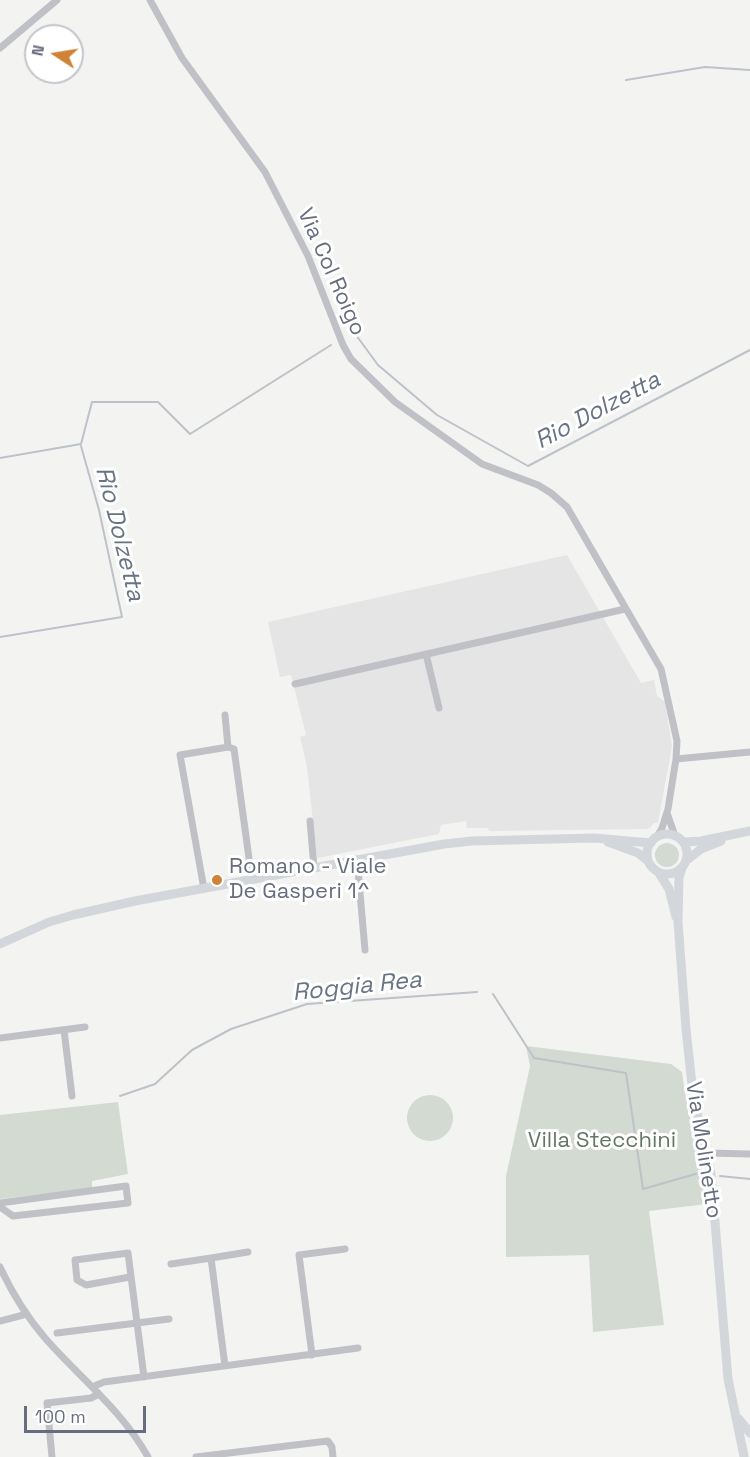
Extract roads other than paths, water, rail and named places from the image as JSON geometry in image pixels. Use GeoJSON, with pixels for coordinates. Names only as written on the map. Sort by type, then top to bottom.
{"type":"FeatureCollection","features":[{"type":"Feature","properties":{"kind":"main road"},"geometry":{"type":"LineString","coordinates":[[683,842],[701,841],[746,831]]}},
{"type":"Feature","properties":{"kind":"main road"},"geometry":{"type":"LineString","coordinates":[[594,838],[638,853],[659,873],[671,874],[701,849],[746,831]]}},
{"type":"Feature","properties":{"kind":"main road"},"geometry":{"type":"LineString","coordinates":[[648,861],[648,848],[654,840],[662,835],[675,836],[683,842],[686,848],[684,864]]}},
{"type":"Feature","properties":{"kind":"main road"},"geometry":{"type":"LineString","coordinates":[[0,944],[49,922],[135,901],[444,844],[472,841],[594,838],[654,840]]}},
{"type":"Feature","properties":{"kind":"main road","name":"Via Molinetto"},"geometry":{"type":"LineString","coordinates":[[684,864],[679,877],[678,922],[686,1029],[693,1094],[711,1174],[728,1379],[734,1412],[746,1454]]}},
{"type":"Feature","properties":{"kind":"main road","name":"Via Molinetto"},"geometry":{"type":"LineString","coordinates":[[659,873],[669,889],[678,922]]}},
{"type":"Feature","properties":{"kind":"main road","name":"Via Molinetto"},"geometry":{"type":"LineString","coordinates":[[734,1412],[750,1433]]}},
{"type":"Feature","properties":{"kind":"street"},"geometry":{"type":"LineString","coordinates":[[0,48],[57,0]]}},
{"type":"Feature","properties":{"kind":"street","name":"Via Col Roigo"},"geometry":{"type":"LineString","coordinates":[[150,0],[182,58],[265,172],[308,256],[343,345],[351,359],[395,402],[482,464],[538,485],[567,507],[661,669],[677,741],[667,812],[654,840]]}},
{"type":"Feature","properties":{"kind":"street"},"geometry":{"type":"LineString","coordinates":[[295,684],[625,609]]}},
{"type":"Feature","properties":{"kind":"street"},"geometry":{"type":"LineString","coordinates":[[426,654],[439,708]]}},
{"type":"Feature","properties":{"kind":"street"},"geometry":{"type":"LineString","coordinates":[[225,715],[228,747]]}},
{"type":"Feature","properties":{"kind":"street"},"geometry":{"type":"LineString","coordinates":[[204,889],[180,755],[228,747],[234,749],[252,880]]}},
{"type":"Feature","properties":{"kind":"street"},"geometry":{"type":"LineString","coordinates":[[676,759],[750,752]]}},
{"type":"Feature","properties":{"kind":"street","name":"Via Col Roigo"},"geometry":{"type":"LineString","coordinates":[[667,812],[675,836]]}},
{"type":"Feature","properties":{"kind":"street"},"geometry":{"type":"LineString","coordinates":[[310,821],[314,867]]}},
{"type":"Feature","properties":{"kind":"street"},"geometry":{"type":"LineString","coordinates":[[357,859],[365,950]]}},
{"type":"Feature","properties":{"kind":"street"},"geometry":{"type":"LineString","coordinates":[[0,1038],[85,1027]]}},
{"type":"Feature","properties":{"kind":"street"},"geometry":{"type":"LineString","coordinates":[[64,1030],[72,1096]]}},
{"type":"Feature","properties":{"kind":"street"},"geometry":{"type":"LineString","coordinates":[[706,1153],[750,1154]]}},
{"type":"Feature","properties":{"kind":"street"},"geometry":{"type":"LineString","coordinates":[[126,1186],[128,1203],[13,1216],[2,1207],[10,1200],[126,1186]]}},
{"type":"Feature","properties":{"kind":"street"},"geometry":{"type":"LineString","coordinates":[[312,1354],[299,1255],[345,1249]]}},
{"type":"Feature","properties":{"kind":"street"},"geometry":{"type":"LineString","coordinates":[[171,1264],[248,1252]]}},
{"type":"Feature","properties":{"kind":"street"},"geometry":{"type":"LineString","coordinates":[[130,1276],[81,1284],[77,1280],[75,1260],[128,1253],[144,1377]]}},
{"type":"Feature","properties":{"kind":"street"},"geometry":{"type":"LineString","coordinates":[[211,1258],[225,1366]]}},
{"type":"Feature","properties":{"kind":"street"},"geometry":{"type":"LineString","coordinates":[[0,1268],[27,1314],[45,1338],[129,1427],[148,1457]]}},
{"type":"Feature","properties":{"kind":"street"},"geometry":{"type":"LineString","coordinates":[[0,1321],[27,1314]]}},
{"type":"Feature","properties":{"kind":"street"},"geometry":{"type":"LineString","coordinates":[[57,1333],[170,1319]]}},
{"type":"Feature","properties":{"kind":"street"},"geometry":{"type":"LineString","coordinates":[[92,1387],[104,1382],[358,1348]]}},
{"type":"Feature","properties":{"kind":"street"},"geometry":{"type":"LineString","coordinates":[[38,1404],[91,1398],[99,1394]]}},
{"type":"Feature","properties":{"kind":"street"},"geometry":{"type":"LineString","coordinates":[[47,1403],[52,1457]]}},
{"type":"Feature","properties":{"kind":"street"},"geometry":{"type":"LineString","coordinates":[[196,1457],[247,1454],[328,1442],[332,1447],[333,1457]]}},
{"type":"Feature","properties":{"kind":"waterway","name":"Rio Dolzetta"},"geometry":{"type":"LineString","coordinates":[[626,80],[705,67],[750,70]]}},
{"type":"Feature","properties":{"kind":"waterway","name":"Rio Dolzetta"},"geometry":{"type":"LineString","coordinates":[[356,335],[378,365],[437,415],[528,466],[750,350]]}},
{"type":"Feature","properties":{"kind":"waterway","name":"Rio Dolzetta"},"geometry":{"type":"LineString","coordinates":[[0,458],[81,444],[92,402],[158,402],[190,434],[331,345]]}},
{"type":"Feature","properties":{"kind":"waterway","name":"Rio Dolzetta"},"geometry":{"type":"LineString","coordinates":[[0,637],[122,617],[99,510],[81,446]]}},
{"type":"Feature","properties":{"kind":"waterway","name":"Roggia Rea"},"geometry":{"type":"LineString","coordinates":[[120,1096],[155,1084],[192,1050],[231,1029],[307,1004],[477,992]]}},
{"type":"Feature","properties":{"kind":"waterway","name":"Roggia Rea"},"geometry":{"type":"LineString","coordinates":[[493,994],[534,1058],[626,1073],[643,1189],[699,1173]]}},
{"type":"Feature","properties":{"kind":"waterway","name":"Roggia Rea"},"geometry":{"type":"LineString","coordinates":[[720,1176],[750,1179]]}},
{"type":"Feature","properties":{"kind":"place","name":"Romano - Viale De Gasperi 1^"},"geometry":{"type":"Point","coordinates":[217,880]}},
{"type":"Feature","properties":{"kind":"park label","name":"Villa Stecchini"},"geometry":{"type":"Point","coordinates":[602,1141]}}]}
